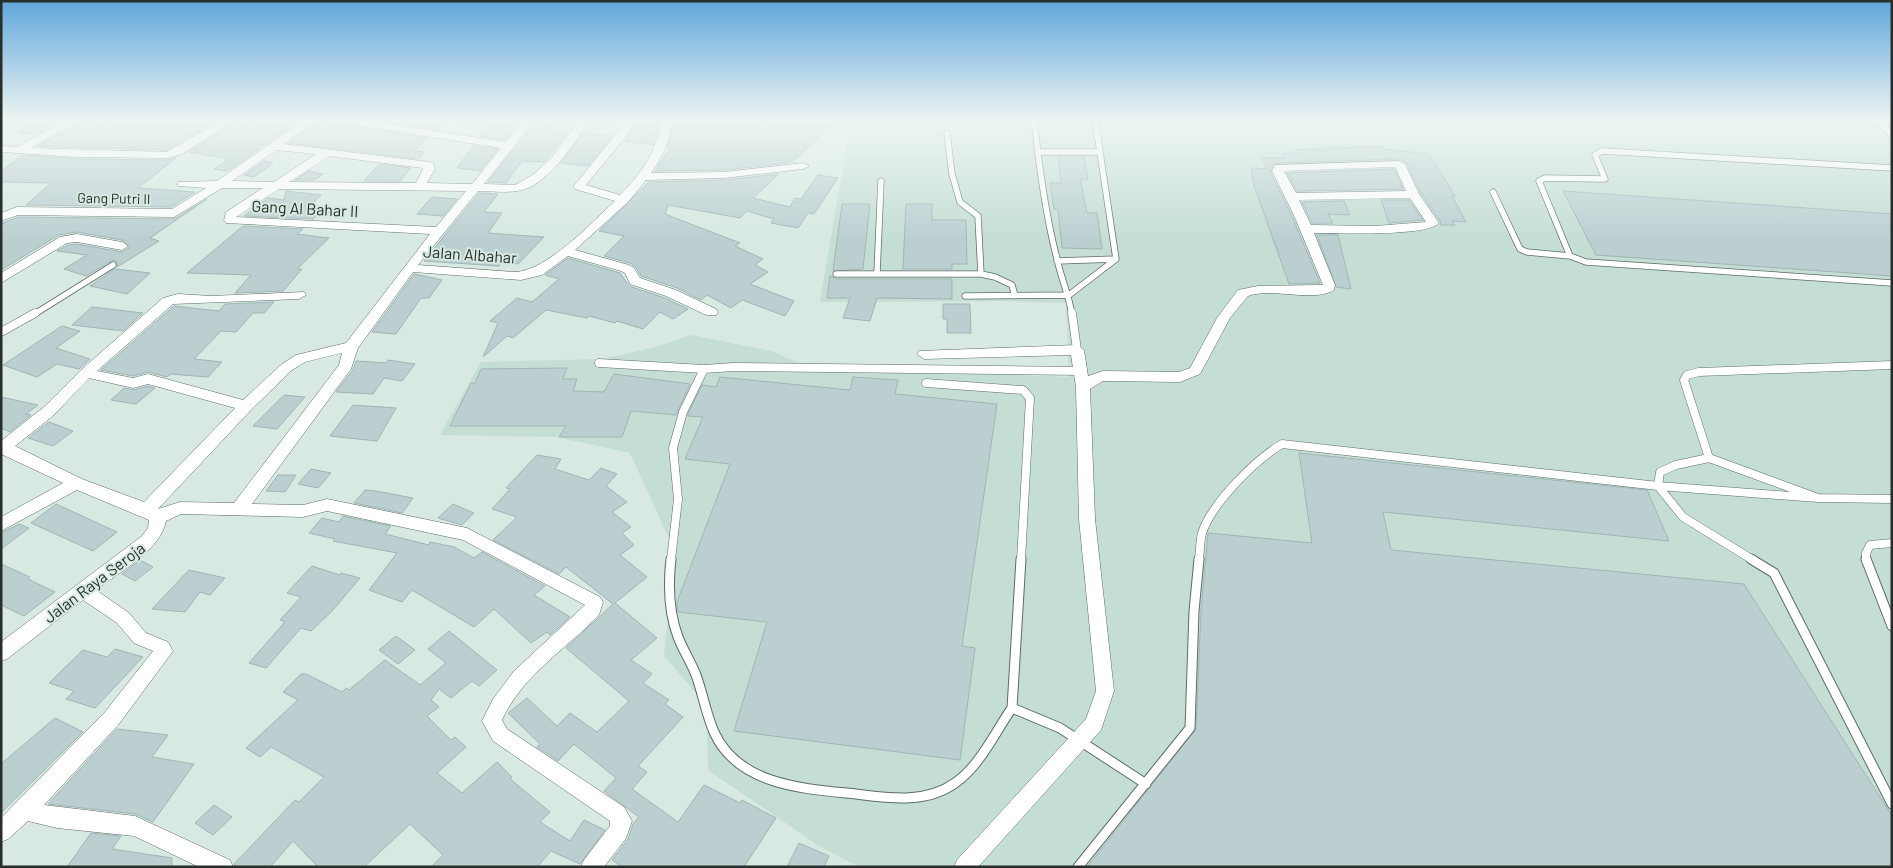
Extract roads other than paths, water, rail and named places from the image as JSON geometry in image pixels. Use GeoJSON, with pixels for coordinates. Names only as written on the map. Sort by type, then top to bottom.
{"type":"FeatureCollection","features":[{"type":"Feature","properties":{"kind":"street","name":"Gang Putri II"},"geometry":{"type":"LineString","coordinates":[[1,217],[17,212],[174,213],[255,160]]}},
{"type":"Feature","properties":{"kind":"street"},"geometry":{"type":"LineString","coordinates":[[276,185],[316,160]]}},
{"type":"Feature","properties":{"kind":"street"},"geometry":{"type":"LineString","coordinates":[[382,160],[429,165],[429,169],[420,186]]}},
{"type":"Feature","properties":{"kind":"street"},"geometry":{"type":"LineString","coordinates":[[409,268],[498,160]]}},
{"type":"Feature","properties":{"kind":"street"},"geometry":{"type":"LineString","coordinates":[[182,184],[420,186],[506,189],[534,181],[553,160]]}},
{"type":"Feature","properties":{"kind":"street"},"geometry":{"type":"LineString","coordinates":[[601,160],[579,187],[624,200]]}},
{"type":"Feature","properties":{"kind":"street","name":"Jalan Albahar"},"geometry":{"type":"LineString","coordinates":[[238,510],[346,366],[351,347],[409,268],[510,275],[531,274],[566,251],[624,200],[653,160]]}},
{"type":"Feature","properties":{"kind":"street"},"geometry":{"type":"LineString","coordinates":[[1082,379],[1104,376],[1180,377],[1190,374],[1195,371],[1234,302],[1244,292],[1327,289],[1329,285],[1305,229],[1293,197],[1278,171],[1279,167],[1395,163],[1401,166],[1413,194],[1433,222],[1431,225],[1375,230],[1305,229]]}},
{"type":"Feature","properties":{"kind":"street"},"geometry":{"type":"LineString","coordinates":[[641,177],[724,175],[803,166]]}},
{"type":"Feature","properties":{"kind":"street","name":"Gang Al Bahar II"},"geometry":{"type":"LineString","coordinates":[[276,185],[230,215],[230,220],[439,231]]}},
{"type":"Feature","properties":{"kind":"street"},"geometry":{"type":"LineString","coordinates":[[1293,197],[1413,194]]}},
{"type":"Feature","properties":{"kind":"street"},"geometry":{"type":"LineString","coordinates":[[1,279],[64,240],[77,238],[122,246]]}},
{"type":"Feature","properties":{"kind":"street"},"geometry":{"type":"LineString","coordinates":[[566,251],[625,268],[630,271],[635,281],[672,293],[711,312]]}},
{"type":"Feature","properties":{"kind":"street"},"geometry":{"type":"LineString","coordinates":[[299,295],[168,301],[86,373],[50,411],[2,447],[76,483],[153,514],[180,508],[303,510],[327,506],[467,534],[594,602],[593,610],[509,688],[498,704],[492,720],[500,735],[617,814],[622,821],[619,831],[591,867]]}},
{"type":"Feature","properties":{"kind":"street"},"geometry":{"type":"LineString","coordinates":[[153,514],[246,406],[287,367],[301,358],[351,347]]}},
{"type":"Feature","properties":{"kind":"street"},"geometry":{"type":"LineString","coordinates":[[924,354],[1077,350],[1082,379],[1087,519],[1105,691],[1094,724],[964,867]]}},
{"type":"Feature","properties":{"kind":"street"},"geometry":{"type":"LineString","coordinates":[[86,373],[131,382],[148,378],[246,406]]}},
{"type":"Feature","properties":{"kind":"street"},"geometry":{"type":"LineString","coordinates":[[1,526],[76,483]]}},
{"type":"Feature","properties":{"kind":"street","name":"Jalan Raya Seroja"},"geometry":{"type":"LineString","coordinates":[[1,653],[148,541],[156,530],[153,514]]}},
{"type":"Feature","properties":{"kind":"street"},"geometry":{"type":"LineString","coordinates":[[1,832],[25,810],[112,718],[164,651],[162,647],[140,638],[124,618],[82,590]]}},
{"type":"Feature","properties":{"kind":"street"},"geometry":{"type":"LineString","coordinates":[[25,810],[57,818],[135,826],[223,867]]}},
{"type":"Feature","properties":{"kind":"lane"},"geometry":{"type":"LineString","coordinates":[[950,160],[952,174],[960,202],[978,216],[981,274]]}},
{"type":"Feature","properties":{"kind":"lane"},"geometry":{"type":"LineString","coordinates":[[1038,160],[1057,261],[1069,295],[1077,350]]}},
{"type":"Feature","properties":{"kind":"lane"},"geometry":{"type":"LineString","coordinates":[[965,296],[1069,295],[1116,260],[1115,242],[1101,160]]}},
{"type":"Feature","properties":{"kind":"lane"},"geometry":{"type":"LineString","coordinates":[[1570,256],[1540,190],[1539,181],[1545,178],[1605,178],[1598,160]]}},
{"type":"Feature","properties":{"kind":"lane"},"geometry":{"type":"LineString","coordinates":[[1746,160],[1892,168]]}},
{"type":"Feature","properties":{"kind":"lane"},"geometry":{"type":"LineString","coordinates":[[877,273],[882,182]]}},
{"type":"Feature","properties":{"kind":"lane"},"geometry":{"type":"LineString","coordinates":[[1493,192],[1520,249],[1528,252],[1570,256],[1588,262],[1892,283]]}},
{"type":"Feature","properties":{"kind":"lane"},"geometry":{"type":"LineString","coordinates":[[1057,261],[1116,260]]}},
{"type":"Feature","properties":{"kind":"lane"},"geometry":{"type":"LineString","coordinates":[[1,332],[114,265]]}},
{"type":"Feature","properties":{"kind":"lane"},"geometry":{"type":"LineString","coordinates":[[836,274],[981,274],[995,277],[1012,285],[1015,296]]}},
{"type":"Feature","properties":{"kind":"lane"},"geometry":{"type":"LineString","coordinates":[[599,363],[704,369],[733,367],[1082,379]]}},
{"type":"Feature","properties":{"kind":"lane"},"geometry":{"type":"LineString","coordinates":[[1709,458],[1684,380],[1687,375],[1699,372],[1892,365]]}},
{"type":"Feature","properties":{"kind":"lane"},"geometry":{"type":"LineString","coordinates":[[704,369],[680,422],[672,456],[678,496],[671,551],[670,594],[674,626],[696,676],[712,732],[725,750],[742,766],[784,785],[898,799],[915,797],[956,783],[966,773],[1012,708],[1030,398],[1023,390],[926,383]]}},
{"type":"Feature","properties":{"kind":"lane"},"geometry":{"type":"LineString","coordinates":[[1078,867],[1190,728],[1194,611],[1202,533],[1217,505],[1267,453],[1282,444],[1658,486],[1818,498],[1892,499]]}},
{"type":"Feature","properties":{"kind":"lane"},"geometry":{"type":"LineString","coordinates":[[1818,498],[1709,458],[1676,464],[1660,472],[1658,486],[1683,517],[1774,574],[1892,804]]}},
{"type":"Feature","properties":{"kind":"lane"},"geometry":{"type":"LineString","coordinates":[[1892,543],[1870,545],[1866,553],[1866,566],[1892,626]]}},
{"type":"Feature","properties":{"kind":"lane"},"geometry":{"type":"LineString","coordinates":[[1012,708],[1060,728],[1146,784]]}}]}
